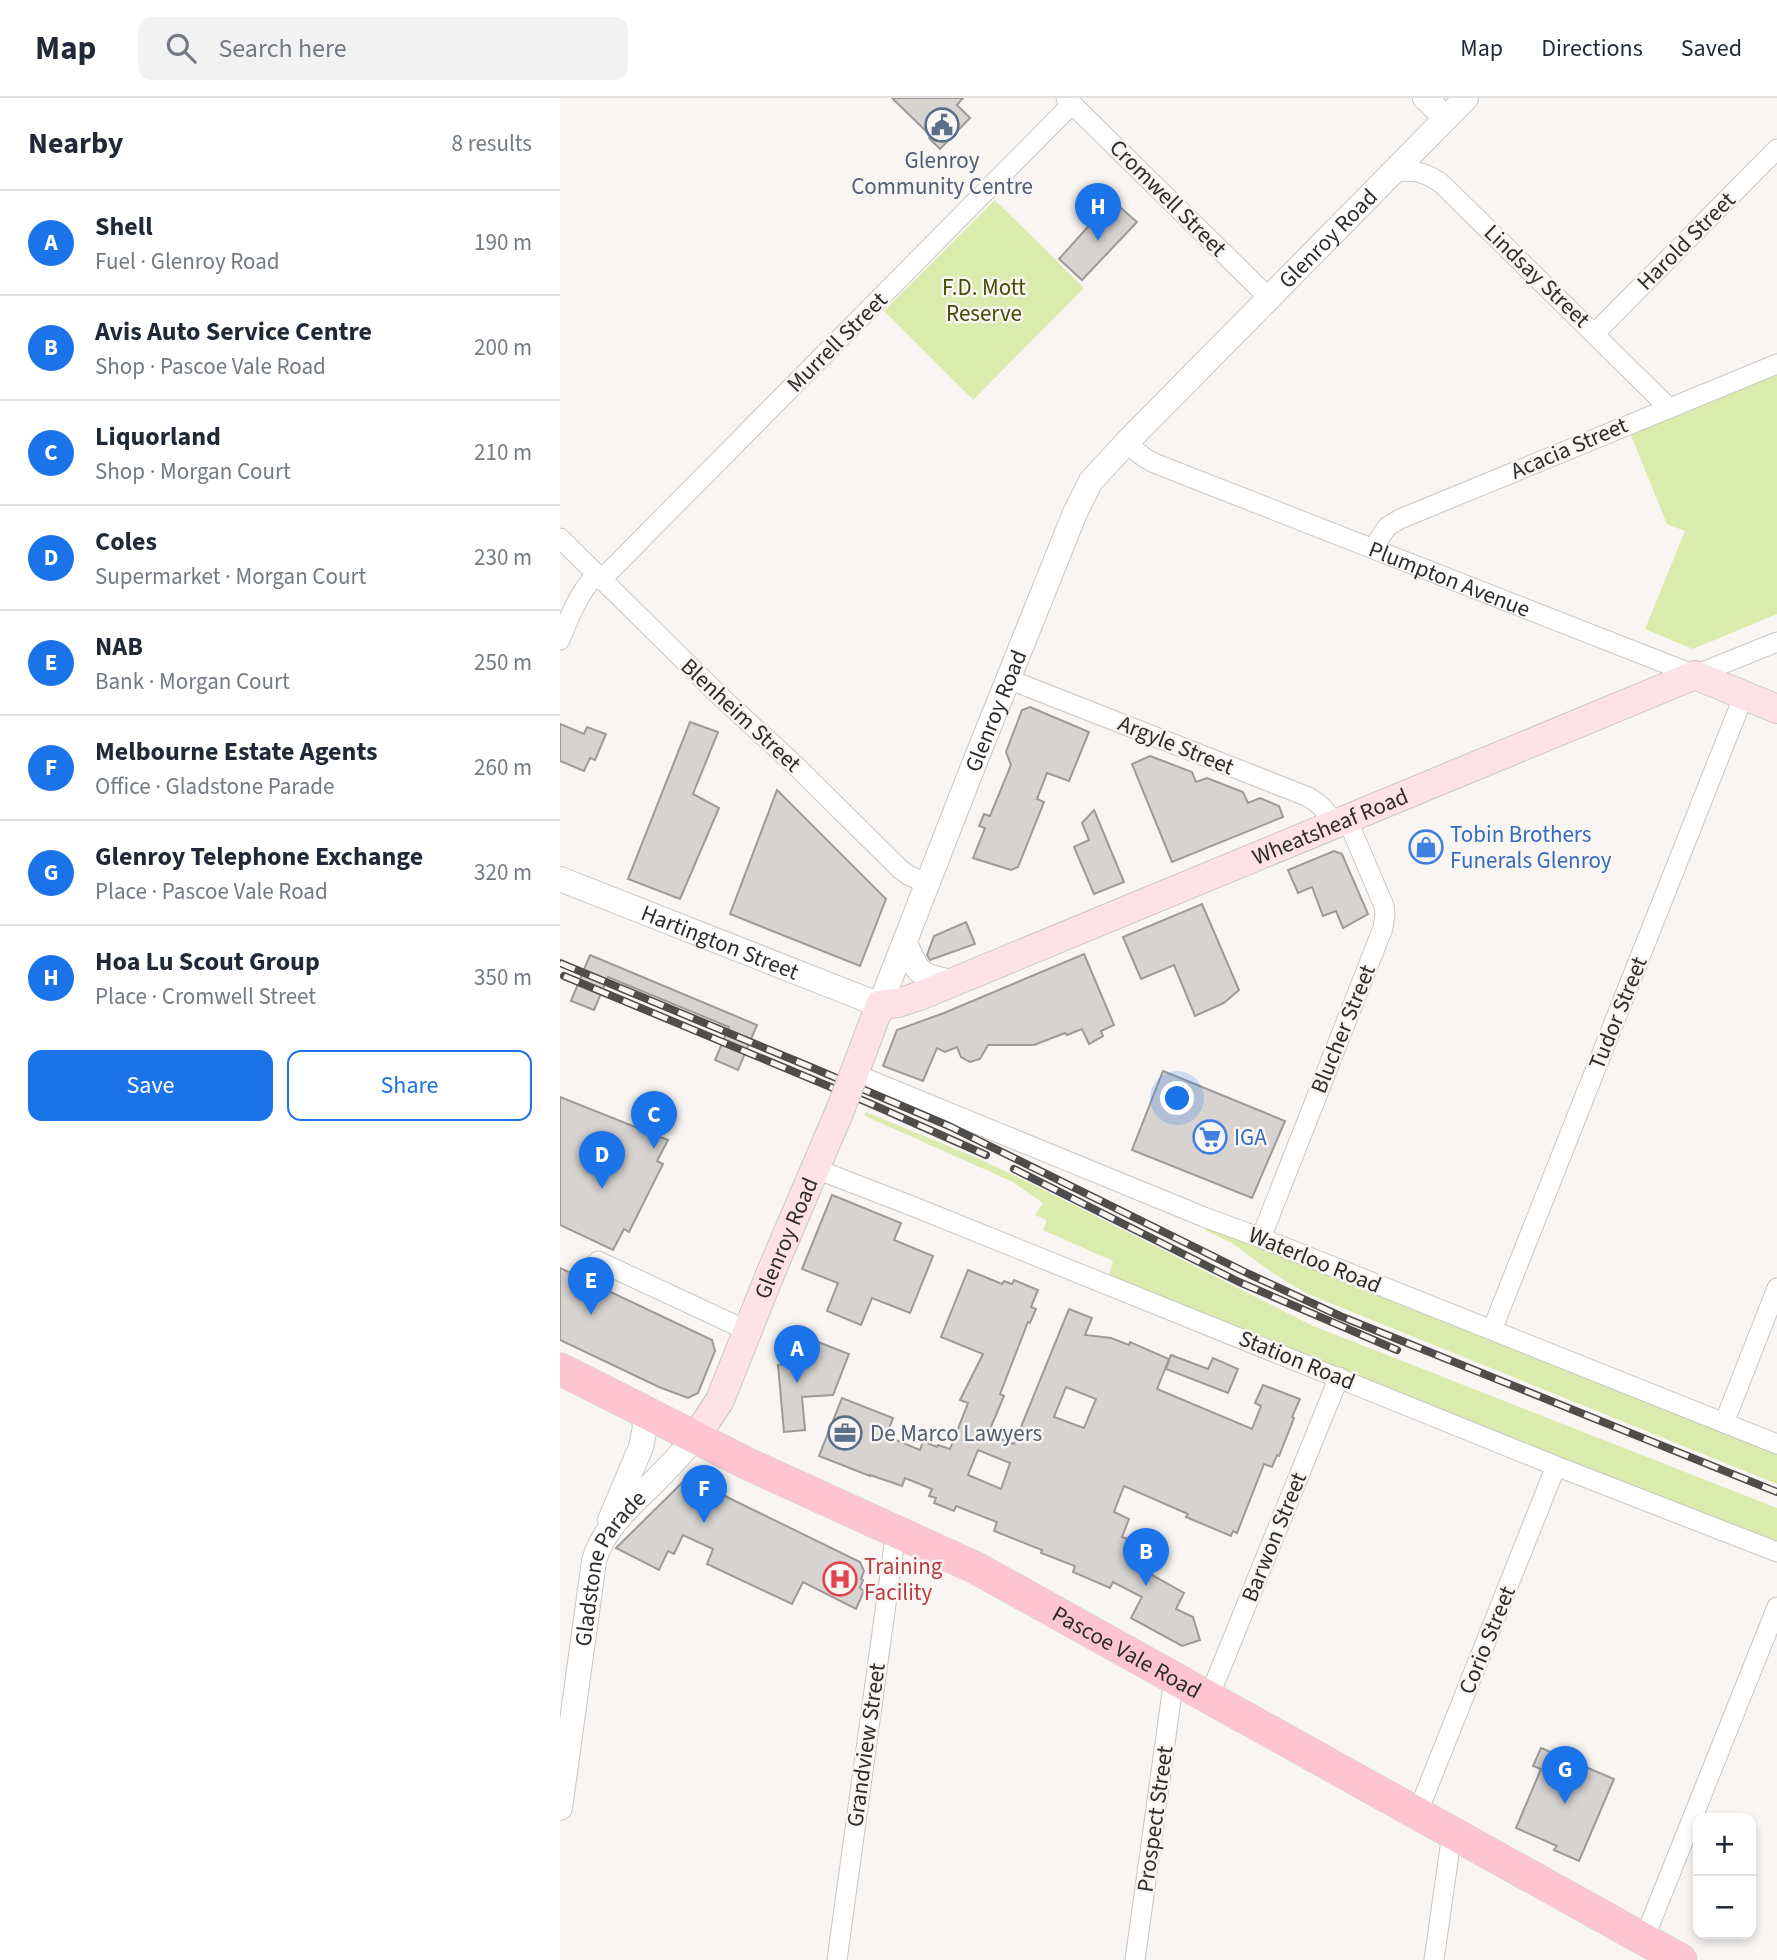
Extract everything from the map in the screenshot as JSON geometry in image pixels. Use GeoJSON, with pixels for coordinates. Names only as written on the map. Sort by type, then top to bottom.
{"type":"FeatureCollection","features":[{"type":"Feature","properties":{"kind":"main road","name":"Plumpton Avenue"},"geometry":{"type":"LineString","coordinates":[[1695,675],[1777,709]]}},
{"type":"Feature","properties":{"kind":"main road","name":"Wheatsheaf Road"},"geometry":{"type":"LineString","coordinates":[[880,1005],[898,1003],[952,982],[1695,675]]}},
{"type":"Feature","properties":{"kind":"main road","name":"Glenroy Road"},"geometry":{"type":"LineString","coordinates":[[696,1437],[720,1400],[841,1108],[880,1005]]}},
{"type":"Feature","properties":{"kind":"main road","name":"Pascoe Vale Road"},"geometry":{"type":"LineString","coordinates":[[560,1368],[788,1482],[976,1568],[1681,1960]]}},
{"type":"Feature","properties":{"kind":"street"},"geometry":{"type":"LineString","coordinates":[[1425,98],[1446,118]]}},
{"type":"Feature","properties":{"kind":"street","name":"Glenroy Road"},"geometry":{"type":"LineString","coordinates":[[880,1005],[1008,679],[1091,481],[1466,98]]}},
{"type":"Feature","properties":{"kind":"street","name":"Cromwell Street"},"geometry":{"type":"LineString","coordinates":[[1069,101],[1269,298]]}},
{"type":"Feature","properties":{"kind":"street","name":"Murrell Street"},"geometry":{"type":"LineString","coordinates":[[560,640],[582,591],[599,577],[1069,101]]}},
{"type":"Feature","properties":{"kind":"street","name":"Harold Street"},"geometry":{"type":"LineString","coordinates":[[1595,334],[1777,149]]}},
{"type":"Feature","properties":{"kind":"street","name":"Lindsay Street"},"geometry":{"type":"LineString","coordinates":[[1392,172],[1424,172],[1443,185],[1670,408]]}},
{"type":"Feature","properties":{"kind":"street","name":"Acacia Street"},"geometry":{"type":"LineString","coordinates":[[1373,548],[1391,523],[1777,364]]}},
{"type":"Feature","properties":{"kind":"street","name":"Plumpton Avenue"},"geometry":{"type":"LineString","coordinates":[[1126,443],[1154,463],[1695,675]]}},
{"type":"Feature","properties":{"kind":"street","name":"Blenheim Street"},"geometry":{"type":"LineString","coordinates":[[560,538],[900,869],[927,884]]}},
{"type":"Feature","properties":{"kind":"street","name":"Wheatsheaf Road"},"geometry":{"type":"LineString","coordinates":[[1695,675],[1777,642]]}},
{"type":"Feature","properties":{"kind":"street","name":"Argyle Street"},"geometry":{"type":"LineString","coordinates":[[1008,679],[1306,796],[1341,822]]}},
{"type":"Feature","properties":{"kind":"street","name":"Tudor Street"},"geometry":{"type":"LineString","coordinates":[[1492,1330],[1744,695]]}},
{"type":"Feature","properties":{"kind":"street","name":"Blucher Street"},"geometry":{"type":"LineString","coordinates":[[1261,1238],[1383,928],[1384,906],[1341,822]]}},
{"type":"Feature","properties":{"kind":"street","name":"Hartington Street"},"geometry":{"type":"LineString","coordinates":[[560,879],[880,1005]]}},
{"type":"Feature","properties":{"kind":"street"},"geometry":{"type":"LineString","coordinates":[[905,942],[914,965],[920,972],[932,979],[952,982]]}},
{"type":"Feature","properties":{"kind":"street","name":"Waterloo Road"},"geometry":{"type":"LineString","coordinates":[[853,1077],[1777,1444]]}},
{"type":"Feature","properties":{"kind":"street","name":"Station Road"},"geometry":{"type":"LineString","coordinates":[[816,1169],[1777,1552]]}},
{"type":"Feature","properties":{"kind":"street"},"geometry":{"type":"LineString","coordinates":[[598,1261],[748,1331]]}},
{"type":"Feature","properties":{"kind":"street"},"geometry":{"type":"LineString","coordinates":[[1724,1423],[1777,1288]]}},
{"type":"Feature","properties":{"kind":"street","name":"Barwon Street"},"geometry":{"type":"LineString","coordinates":[[1209,1697],[1339,1377]]}},
{"type":"Feature","properties":{"kind":"street"},"geometry":{"type":"LineString","coordinates":[[603,1537],[641,1447],[645,1427],[642,1410]]}},
{"type":"Feature","properties":{"kind":"street","name":"Gladstone Parade"},"geometry":{"type":"LineString","coordinates":[[560,1808],[594,1561],[603,1537],[696,1437]]}},
{"type":"Feature","properties":{"kind":"street","name":"Corio Street"},"geometry":{"type":"LineString","coordinates":[[1417,1814],[1556,1466]]}},
{"type":"Feature","properties":{"kind":"street","name":"Grandview Street"},"geometry":{"type":"LineString","coordinates":[[837,1960],[896,1531]]}},
{"type":"Feature","properties":{"kind":"street"},"geometry":{"type":"LineString","coordinates":[[1644,1940],[1777,1607]]}},
{"type":"Feature","properties":{"kind":"street","name":"Prospect Street"},"geometry":{"type":"LineString","coordinates":[[1135,1960],[1174,1678]]}},
{"type":"Feature","properties":{"kind":"street"},"geometry":{"type":"LineString","coordinates":[[1434,1960],[1451,1833]]}},
{"type":"Feature","properties":{"kind":"green space","name":"F.D. Mott Reserve"},"geometry":{"type":"Polygon","coordinates":[[[995,200],[1084,288],[973,400],[884,311],[995,200]]]}},
{"type":"Feature","properties":{"kind":"green space"},"geometry":{"type":"Polygon","coordinates":[[[1777,373],[1777,614],[1693,649],[1645,629],[1685,531],[1667,524],[1630,433],[1777,373]]]}},
{"type":"Feature","properties":{"kind":"green space"},"geometry":{"type":"Polygon","coordinates":[[[866,1112],[1032,1184],[1313,1326],[1777,1508],[1777,1545],[1108,1279],[1113,1261],[1043,1230],[1047,1220],[1035,1215],[1043,1203],[1011,1181],[865,1116],[866,1112]]]}},
{"type":"Feature","properties":{"kind":"green space"},"geometry":{"type":"Polygon","coordinates":[[[1207,1225],[1777,1452],[1777,1484],[1304,1292],[1232,1243],[1205,1230],[1207,1225]]]}},
{"type":"Feature","properties":{"kind":"building","name":"Glenroy Community Centre"},"geometry":{"type":"Polygon","coordinates":[[[892,98],[963,98],[957,105],[970,118],[940,149],[929,138],[931,136],[892,98]]]}},
{"type":"Feature","properties":{"kind":"building"},"geometry":{"type":"Polygon","coordinates":[[[1112,200],[1137,222],[1082,280],[1059,259],[1112,200]]]}},
{"type":"Feature","properties":{"kind":"building"},"geometry":{"type":"Polygon","coordinates":[[[1030,707],[1089,732],[1069,781],[1047,773],[1037,799],[1044,802],[1018,867],[1011,870],[973,858],[985,828],[979,826],[984,814],[990,816],[1011,765],[1006,752],[1022,710],[1030,707]]]}},
{"type":"Feature","properties":{"kind":"building"},"geometry":{"type":"Polygon","coordinates":[[[690,722],[718,732],[693,794],[719,808],[680,899],[628,879],[690,722]]]}},
{"type":"Feature","properties":{"kind":"building"},"geometry":{"type":"Polygon","coordinates":[[[560,724],[584,734],[587,727],[606,734],[595,760],[590,758],[584,771],[560,761],[560,724]]]}},
{"type":"Feature","properties":{"kind":"building"},"geometry":{"type":"Polygon","coordinates":[[[1150,756],[1192,772],[1196,782],[1207,778],[1243,792],[1248,803],[1260,798],[1279,806],[1283,817],[1172,862],[1132,764],[1150,756]]]}},
{"type":"Feature","properties":{"kind":"building"},"geometry":{"type":"Polygon","coordinates":[[[777,790],[886,899],[860,966],[730,914],[777,790]]]}},
{"type":"Feature","properties":{"kind":"building"},"geometry":{"type":"Polygon","coordinates":[[[1094,810],[1124,882],[1094,894],[1074,847],[1089,840],[1082,823],[1094,810]]]}},
{"type":"Feature","properties":{"kind":"building"},"geometry":{"type":"Polygon","coordinates":[[[1334,851],[1342,854],[1368,914],[1343,928],[1336,911],[1323,916],[1312,887],[1298,893],[1288,870],[1334,851]]]}},
{"type":"Feature","properties":{"kind":"building"},"geometry":{"type":"Polygon","coordinates":[[[1202,904],[1239,990],[1224,1003],[1195,1016],[1174,965],[1141,979],[1123,937],[1202,904]]]}},
{"type":"Feature","properties":{"kind":"building"},"geometry":{"type":"Polygon","coordinates":[[[966,922],[975,944],[930,960],[927,955],[934,936],[966,922]]]}},
{"type":"Feature","properties":{"kind":"building"},"geometry":{"type":"Polygon","coordinates":[[[1084,954],[1114,1025],[1101,1031],[1103,1036],[1089,1044],[1082,1029],[1034,1045],[988,1045],[980,1059],[970,1062],[961,1057],[957,1047],[945,1052],[937,1048],[923,1081],[883,1066],[897,1030],[1084,954]]]}},
{"type":"Feature","properties":{"kind":"building"},"geometry":{"type":"Polygon","coordinates":[[[590,955],[757,1025],[738,1070],[715,1060],[729,1027],[608,977],[594,1010],[571,1001],[590,955]]]}},
{"type":"Feature","properties":{"kind":"building"},"geometry":{"type":"Polygon","coordinates":[[[1163,1071],[1285,1121],[1252,1198],[1132,1150],[1163,1071]]]}},
{"type":"Feature","properties":{"kind":"building"},"geometry":{"type":"Polygon","coordinates":[[[560,1097],[668,1140],[657,1161],[663,1164],[629,1232],[624,1229],[613,1250],[560,1225],[560,1097]]]}},
{"type":"Feature","properties":{"kind":"building"},"geometry":{"type":"Polygon","coordinates":[[[832,1195],[901,1223],[894,1240],[933,1256],[910,1313],[872,1298],[861,1325],[827,1311],[838,1283],[802,1269],[832,1195]]]}},
{"type":"Feature","properties":{"kind":"building"},"geometry":{"type":"Polygon","coordinates":[[[560,1268],[712,1340],[715,1351],[698,1393],[688,1398],[659,1387],[560,1340],[560,1268]]]}},
{"type":"Feature","properties":{"kind":"building"},"geometry":{"type":"Polygon","coordinates":[[[968,1270],[1002,1284],[1004,1281],[1012,1284],[1014,1280],[1038,1290],[1031,1307],[1036,1309],[1030,1323],[1028,1322],[1000,1394],[1004,1396],[988,1434],[1014,1444],[1069,1309],[1092,1318],[1085,1335],[1111,1338],[1129,1345],[1130,1342],[1169,1359],[1157,1389],[1252,1429],[1261,1406],[1255,1403],[1263,1385],[1300,1399],[1279,1456],[1277,1455],[1272,1467],[1264,1464],[1237,1533],[1233,1531],[1231,1536],[1124,1486],[1114,1512],[1129,1519],[1122,1537],[1138,1542],[1129,1562],[1184,1593],[1176,1609],[1193,1617],[1200,1640],[1182,1646],[1131,1618],[1142,1597],[1113,1582],[1110,1588],[1073,1572],[1075,1566],[994,1531],[997,1522],[956,1506],[954,1511],[934,1503],[936,1498],[929,1496],[932,1489],[905,1478],[902,1486],[819,1456],[842,1398],[893,1418],[886,1436],[920,1450],[923,1441],[950,1449],[968,1403],[960,1400],[983,1354],[941,1337],[968,1270]],[[1066,1387],[1054,1417],[1084,1428],[1096,1399],[1066,1387]],[[978,1450],[968,1475],[1001,1489],[1010,1463],[978,1450]]]}},
{"type":"Feature","properties":{"kind":"building"},"geometry":{"type":"Polygon","coordinates":[[[818,1342],[849,1354],[833,1395],[802,1397],[805,1430],[784,1432],[778,1365],[810,1362],[818,1342]]]}},
{"type":"Feature","properties":{"kind":"building"},"geometry":{"type":"Polygon","coordinates":[[[1171,1355],[1208,1369],[1213,1358],[1238,1369],[1228,1393],[1166,1369],[1171,1355]]]}},
{"type":"Feature","properties":{"kind":"building"},"geometry":{"type":"Polygon","coordinates":[[[692,1473],[712,1481],[709,1487],[729,1498],[860,1562],[864,1571],[860,1588],[864,1591],[856,1609],[803,1582],[792,1604],[707,1564],[713,1549],[683,1535],[674,1554],[668,1551],[659,1570],[616,1548],[692,1473]]]}},
{"type":"Feature","properties":{"kind":"building"},"geometry":{"type":"Polygon","coordinates":[[[1541,1748],[1614,1779],[1579,1861],[1554,1850],[1557,1846],[1516,1828],[1541,1769],[1533,1766],[1541,1748]]]}},
{"type":"Feature","properties":{"kind":"railway"},"geometry":{"type":"LineString","coordinates":[[560,963],[949,1126],[1340,1316],[1777,1492]]}},
{"type":"Feature","properties":{"kind":"railway"},"geometry":{"type":"LineString","coordinates":[[564,976],[869,1103],[986,1155]]}},
{"type":"Feature","properties":{"kind":"railway"},"geometry":{"type":"LineString","coordinates":[[1014,1169],[1239,1282],[1397,1350]]}},
{"type":"Feature","properties":{"kind":"place","name":"Glenroy Community Centre"},"geometry":{"type":"Point","coordinates":[942,125]}},
{"type":"Feature","properties":{"kind":"place","name":"Hoa Lu Scout Group"},"geometry":{"type":"Point","coordinates":[1098,241]}},
{"type":"Feature","properties":{"kind":"place","name":"Tobin Brothers Funerals Glenroy"},"geometry":{"type":"Point","coordinates":[1426,847]}},
{"type":"Feature","properties":{"kind":"place","name":"IGA"},"geometry":{"type":"Point","coordinates":[1210,1137]}},
{"type":"Feature","properties":{"kind":"place","name":"Liquorland"},"geometry":{"type":"Point","coordinates":[654,1149]}},
{"type":"Feature","properties":{"kind":"place","name":"Coles"},"geometry":{"type":"Point","coordinates":[602,1189]}},
{"type":"Feature","properties":{"kind":"place","name":"NAB"},"geometry":{"type":"Point","coordinates":[591,1315]}},
{"type":"Feature","properties":{"kind":"place","name":"Shell"},"geometry":{"type":"Point","coordinates":[797,1383]}},
{"type":"Feature","properties":{"kind":"place","name":"De Marco Lawyers"},"geometry":{"type":"Point","coordinates":[845,1433]}},
{"type":"Feature","properties":{"kind":"place","name":"Melbourne Estate Agents"},"geometry":{"type":"Point","coordinates":[704,1523]}},
{"type":"Feature","properties":{"kind":"place","name":"Training Facility"},"geometry":{"type":"Point","coordinates":[840,1579]}},
{"type":"Feature","properties":{"kind":"place","name":"Avis Auto Service Centre"},"geometry":{"type":"Point","coordinates":[1146,1586]}},
{"type":"Feature","properties":{"kind":"place","name":"Glenroy Telephone Exchange"},"geometry":{"type":"Point","coordinates":[1565,1804]}}]}
